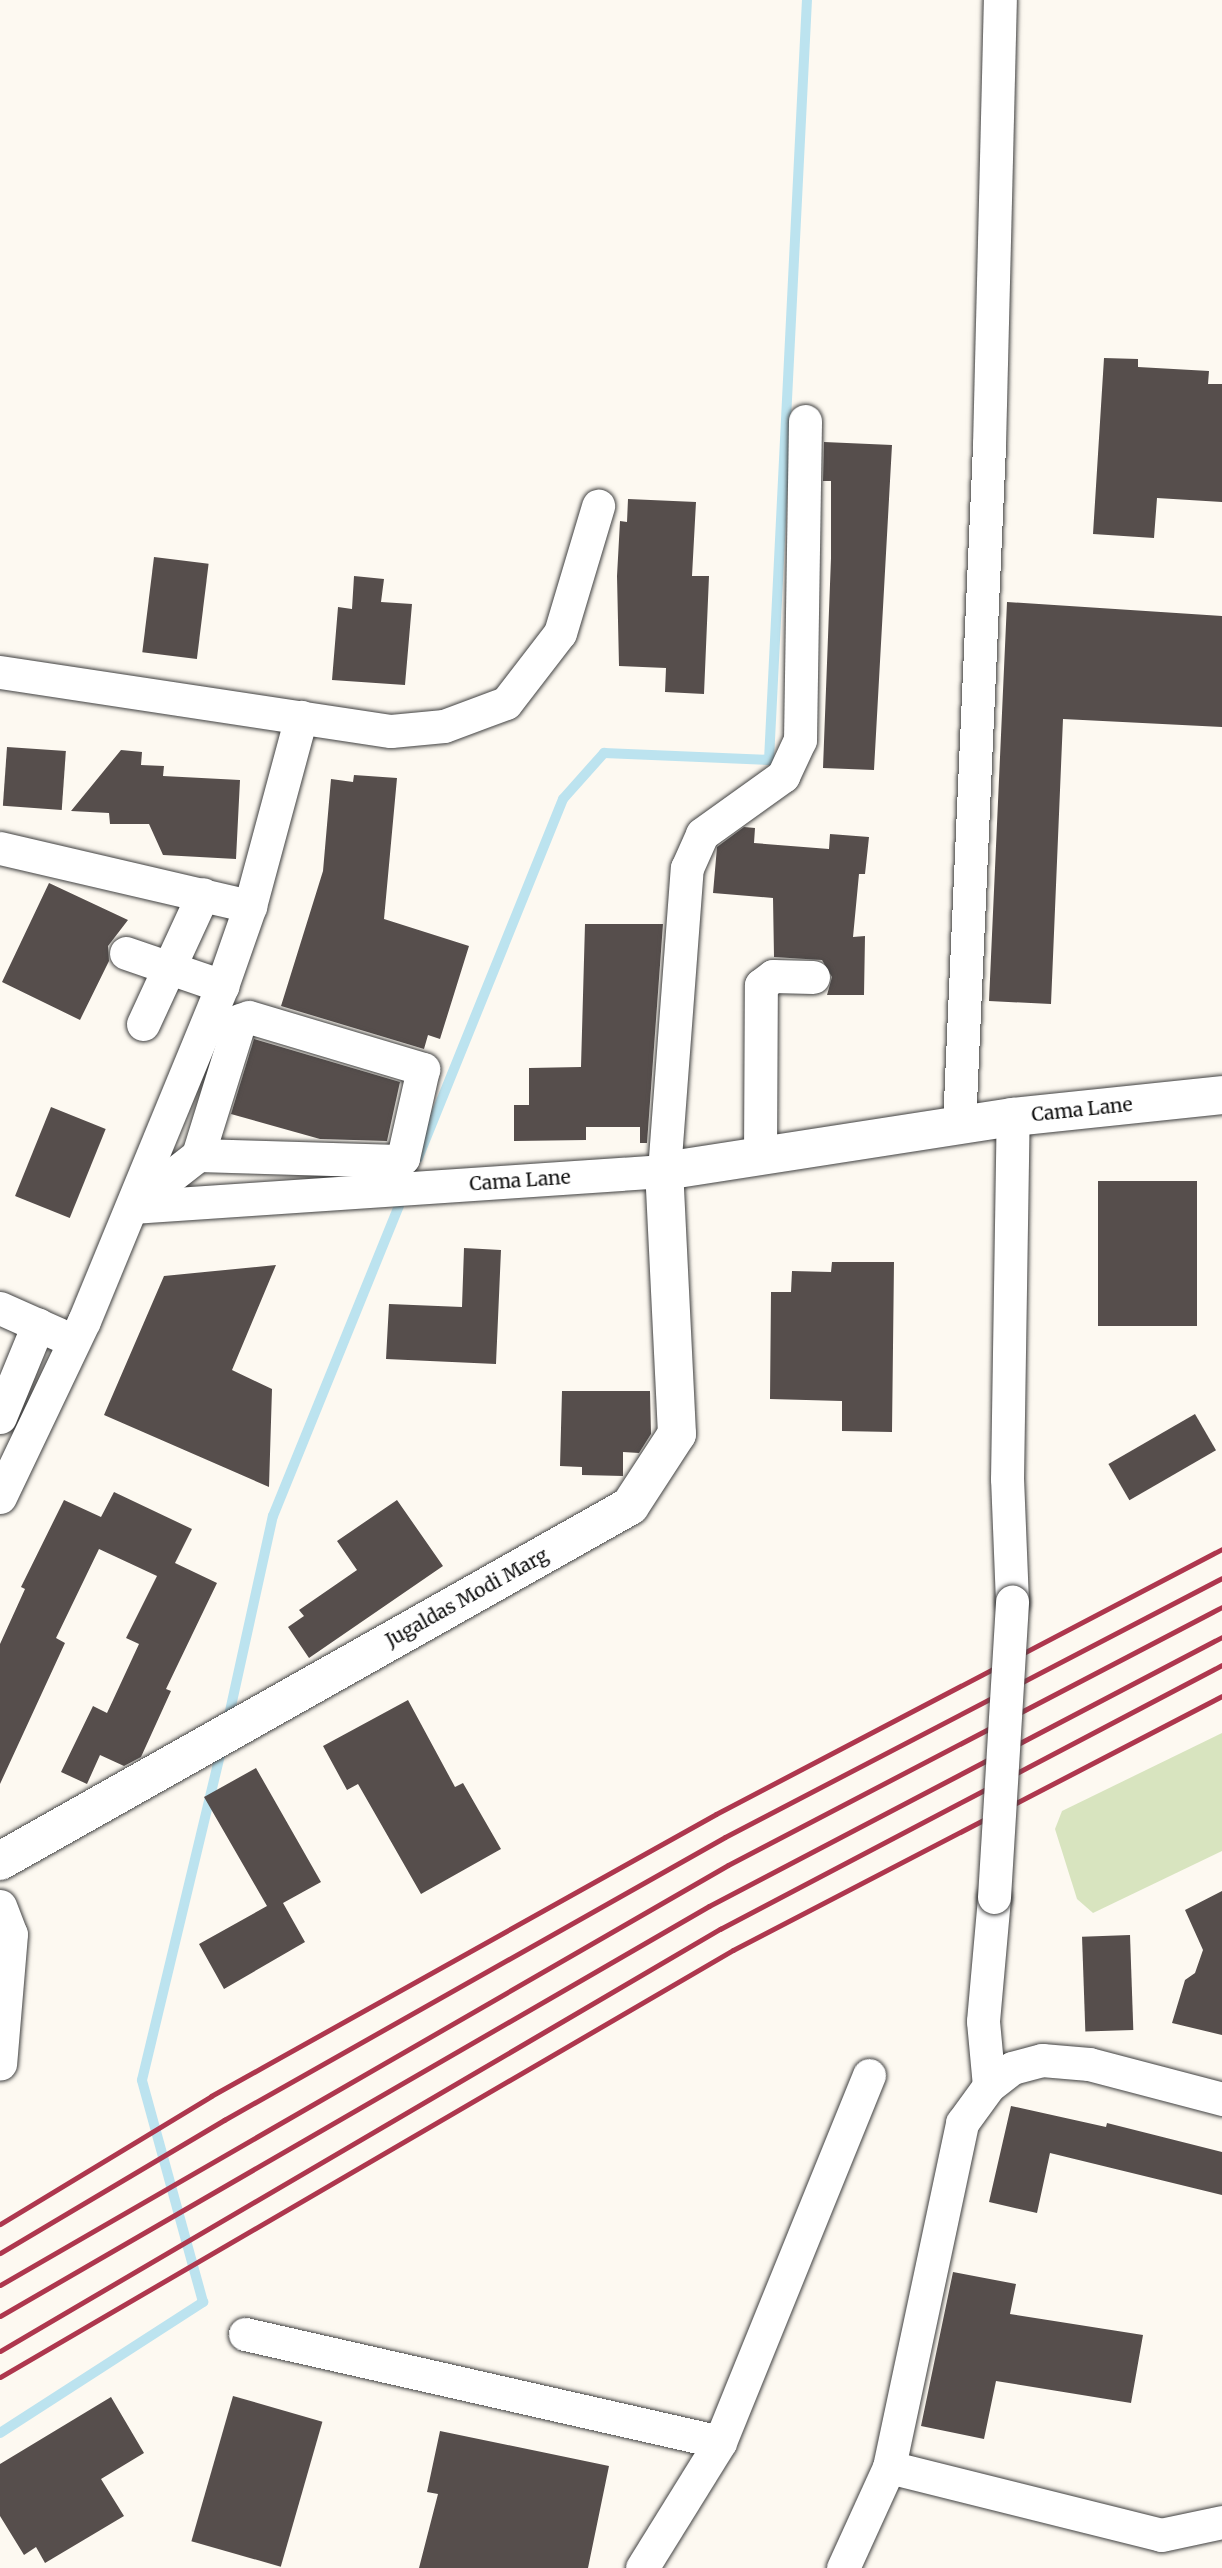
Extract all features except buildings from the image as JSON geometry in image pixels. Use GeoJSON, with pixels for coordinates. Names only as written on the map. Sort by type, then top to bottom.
{"type":"FeatureCollection","features":[{"type":"Feature","properties":{"kind":"street"},"geometry":{"type":"LineString","coordinates":[[959,1125],[989,445],[1000,0]]}},
{"type":"Feature","properties":{"kind":"street"},"geometry":{"type":"LineString","coordinates":[[664,1171],[687,868],[702,834],[783,776],[800,740],[805,421]]}},
{"type":"Feature","properties":{"kind":"street"},"geometry":{"type":"LineString","coordinates":[[0,672],[391,731],[444,726],[506,702],[560,634],[598,506]]}},
{"type":"Feature","properties":{"kind":"street"},"geometry":{"type":"LineString","coordinates":[[0,1497],[39,1418],[132,1207],[222,986],[250,906],[301,717]]}},
{"type":"Feature","properties":{"kind":"street"},"geometry":{"type":"LineString","coordinates":[[0,848],[250,906]]}},
{"type":"Feature","properties":{"kind":"street"},"geometry":{"type":"LineString","coordinates":[[143,1024],[203,894]]}},
{"type":"Feature","properties":{"kind":"street"},"geometry":{"type":"LineString","coordinates":[[126,953],[222,986]]}},
{"type":"Feature","properties":{"kind":"street"},"geometry":{"type":"LineString","coordinates":[[760,1156],[761,985],[773,976],[813,977]]}},
{"type":"Feature","properties":{"kind":"street"},"geometry":{"type":"LineString","coordinates":[[132,1207],[198,1156],[237,1024],[245,1017],[423,1069],[403,1158],[398,1161],[198,1156]]}},
{"type":"Feature","properties":{"kind":"street","name":"Cama Lane"},"geometry":{"type":"LineString","coordinates":[[132,1207],[664,1171],[1013,1117],[1222,1095]]}},
{"type":"Feature","properties":{"kind":"street"},"geometry":{"type":"LineString","coordinates":[[989,2086],[983,2021],[994,1897],[1012,1602],[1007,1479],[1013,1117]]}},
{"type":"Feature","properties":{"kind":"street","name":"Jugaldas Modi Marg"},"geometry":{"type":"LineString","coordinates":[[0,1861],[630,1506],[677,1434],[664,1171]]}},
{"type":"Feature","properties":{"kind":"street"},"geometry":{"type":"LineString","coordinates":[[0,1308],[74,1340]]}},
{"type":"Feature","properties":{"kind":"street"},"geometry":{"type":"LineString","coordinates":[[38,1325],[2,1408],[39,1418]]}},
{"type":"Feature","properties":{"kind":"street"},"geometry":{"type":"LineString","coordinates":[[0,1906],[11,1934],[0,2064]]}},
{"type":"Feature","properties":{"kind":"street"},"geometry":{"type":"LineString","coordinates":[[843,2568],[889,2467],[962,2123],[989,2086],[1012,2068],[1042,2060],[1089,2064],[1222,2099]]}},
{"type":"Feature","properties":{"kind":"street"},"geometry":{"type":"LineString","coordinates":[[642,2568],[720,2442],[869,2075]]}},
{"type":"Feature","properties":{"kind":"street"},"geometry":{"type":"LineString","coordinates":[[245,2334],[720,2442]]}},
{"type":"Feature","properties":{"kind":"street"},"geometry":{"type":"LineString","coordinates":[[889,2467],[1161,2535],[1222,2522]]}},
{"type":"Feature","properties":{"kind":"green space"},"geometry":{"type":"Polygon","coordinates":[[[1222,1733],[1222,1851],[1093,1913],[1077,1899],[1055,1829],[1062,1811],[1222,1733]]]}},
{"type":"Feature","properties":{"kind":"waterway"},"geometry":{"type":"LineString","coordinates":[[418,1158],[563,799],[604,753],[769,760],[807,0]]}},
{"type":"Feature","properties":{"kind":"waterway"},"geometry":{"type":"LineString","coordinates":[[228,1720],[273,1516],[404,1193]]}},
{"type":"Feature","properties":{"kind":"waterway"},"geometry":{"type":"LineString","coordinates":[[0,2433],[203,2302],[142,2080],[222,1746]]}},
{"type":"Feature","properties":{"kind":"railway"},"geometry":{"type":"LineString","coordinates":[[0,2224],[211,2096],[716,1814],[1222,1549]]}},
{"type":"Feature","properties":{"kind":"railway"},"geometry":{"type":"LineString","coordinates":[[0,2253],[224,2120],[725,1837],[1222,1578]]}},
{"type":"Feature","properties":{"kind":"railway"},"geometry":{"type":"LineString","coordinates":[[0,2285],[728,1865],[1222,1607]]}},
{"type":"Feature","properties":{"kind":"railway"},"geometry":{"type":"LineString","coordinates":[[0,2316],[709,1906],[1222,1637]]}},
{"type":"Feature","properties":{"kind":"railway"},"geometry":{"type":"LineString","coordinates":[[0,2351],[720,1929],[1222,1665]]}},
{"type":"Feature","properties":{"kind":"railway"},"geometry":{"type":"LineString","coordinates":[[0,2377],[733,1950],[1222,1696]]}}]}
